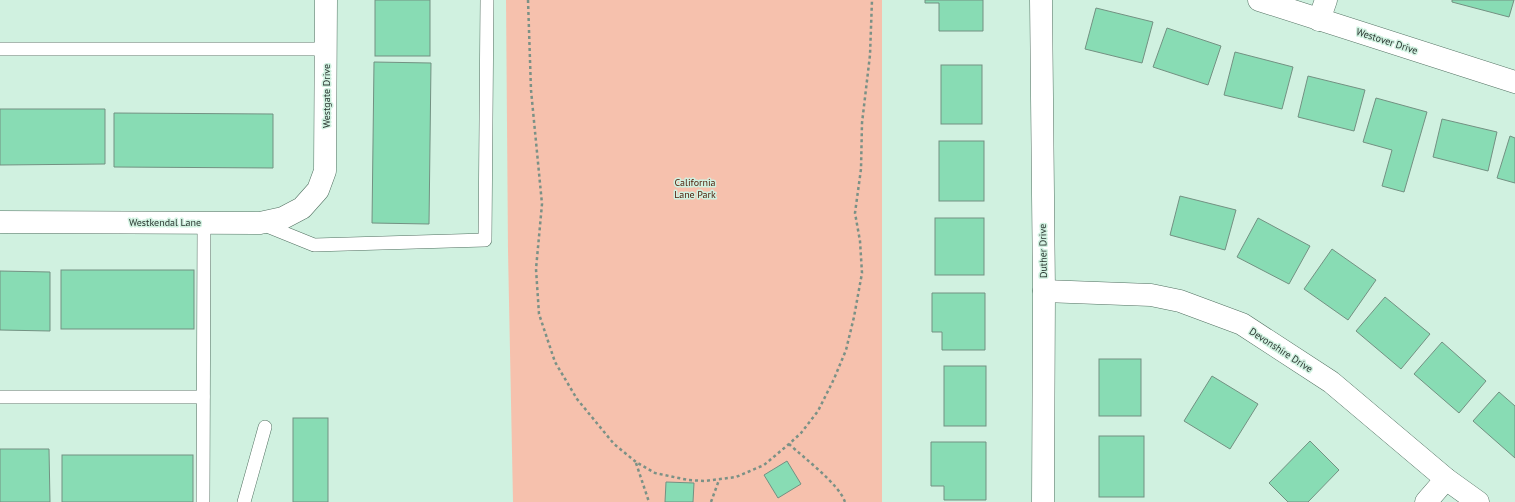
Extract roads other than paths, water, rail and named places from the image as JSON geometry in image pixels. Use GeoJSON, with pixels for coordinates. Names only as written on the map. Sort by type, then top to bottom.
{"type":"FeatureCollection","features":[{"type":"Feature","properties":{"kind":"street","name":"Westgate Drive"},"geometry":{"type":"LineString","coordinates":[[318,190],[326,171],[326,0]]}},
{"type":"Feature","properties":{"kind":"street","name":"Duther Drive"},"geometry":{"type":"LineString","coordinates":[[1040,0],[1044,291],[1043,502]]}},
{"type":"Feature","properties":{"kind":"street","name":"Westover Drive"},"geometry":{"type":"LineString","coordinates":[[1259,0],[1322,10],[1515,82]]}},
{"type":"Feature","properties":{"kind":"street","name":"Westkendal Lane"},"geometry":{"type":"LineString","coordinates":[[0,222],[260,223],[283,218],[302,208],[318,190]]}},
{"type":"Feature","properties":{"kind":"street","name":"Devonshire Drive"},"geometry":{"type":"LineString","coordinates":[[1044,291],[1151,294],[1180,301],[1242,324],[1331,382],[1446,479],[1478,502]]}},
{"type":"Feature","properties":{"kind":"street"},"geometry":{"type":"LineString","coordinates":[[1426,502],[1446,479]]}},
{"type":"Feature","properties":{"kind":"lane"},"geometry":{"type":"LineString","coordinates":[[260,223],[314,245],[486,240],[487,0]]}},
{"type":"Feature","properties":{"kind":"lane"},"geometry":{"type":"LineString","coordinates":[[0,49],[326,49]]}},
{"type":"Feature","properties":{"kind":"lane"},"geometry":{"type":"LineString","coordinates":[[203,502],[204,223]]}},
{"type":"Feature","properties":{"kind":"lane"},"geometry":{"type":"LineString","coordinates":[[0,397],[203,397]]}},
{"type":"Feature","properties":{"kind":"lane"},"geometry":{"type":"LineString","coordinates":[[244,502],[265,427]]}},
{"type":"Feature","properties":{"kind":"park label","name":"California Lane Park"},"geometry":{"type":"Point","coordinates":[695,188]}}]}
